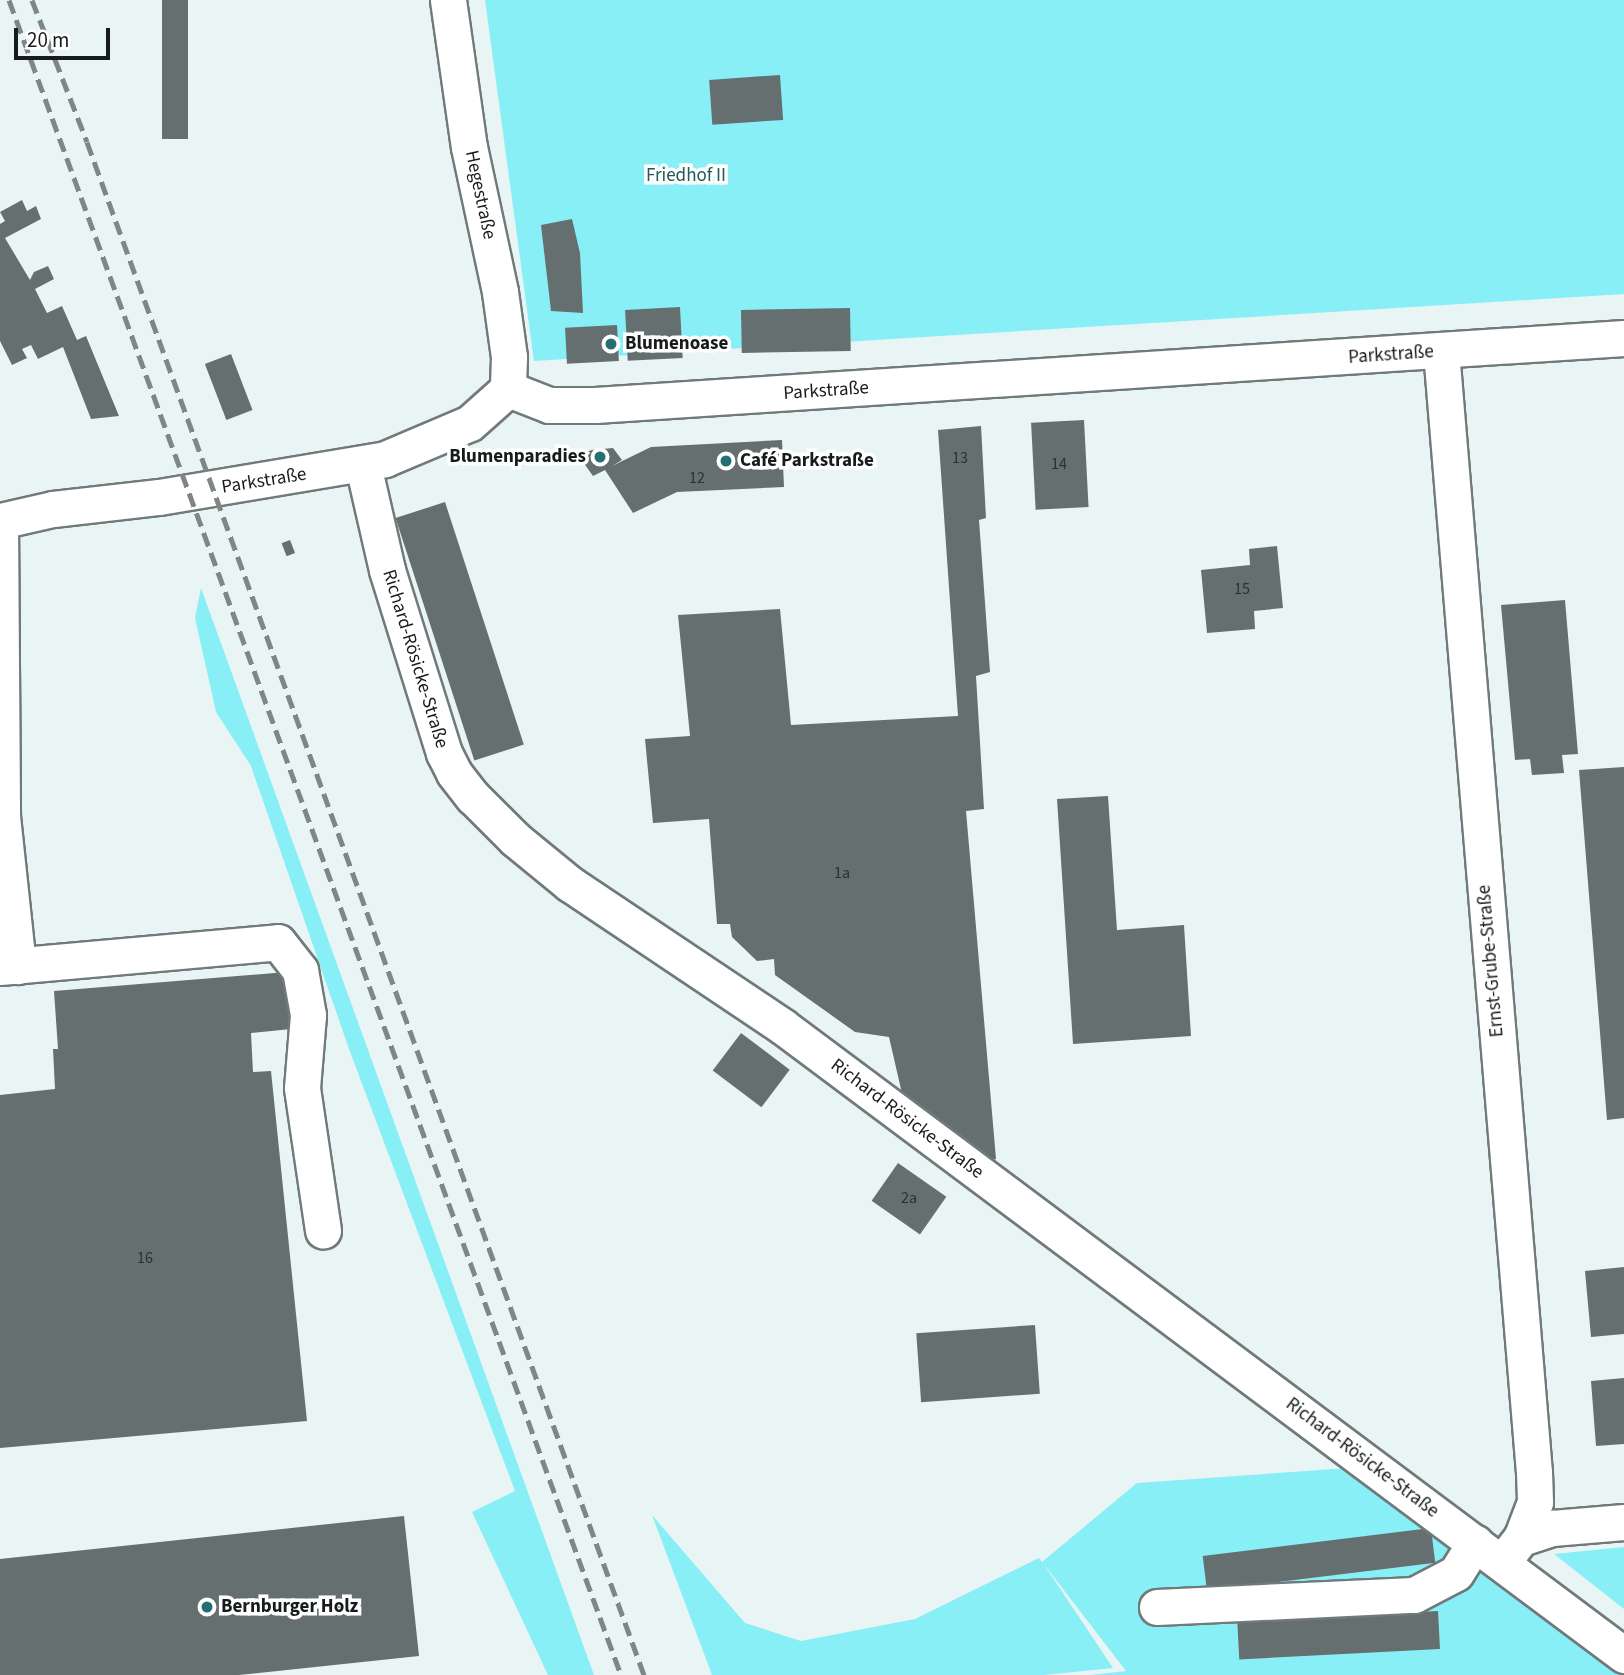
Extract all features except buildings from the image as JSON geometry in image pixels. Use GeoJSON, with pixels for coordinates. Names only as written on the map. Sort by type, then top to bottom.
{"type":"FeatureCollection","features":[{"type":"Feature","properties":{"kind":"street","name":"Hegestraße"},"geometry":{"type":"LineString","coordinates":[[448,0],[469,147],[500,292],[509,357],[508,389]]}},
{"type":"Feature","properties":{"kind":"street","name":"Parkstraße"},"geometry":{"type":"LineString","coordinates":[[0,521],[53,509],[159,497],[363,465],[448,434],[470,423],[508,389],[549,405],[594,405],[1624,338]]}},
{"type":"Feature","properties":{"kind":"street","name":"Ernst-Grube-Straße"},"geometry":{"type":"LineString","coordinates":[[1157,1607],[1414,1595],[1499,1547],[1535,1502],[1441,351]]}},
{"type":"Feature","properties":{"kind":"street","name":"Richard-Rösicke-Straße"},"geometry":{"type":"LineString","coordinates":[[363,465],[387,569],[444,753],[454,773],[473,797],[514,839],[570,884],[782,1026],[1499,1547],[1624,1655]]}},
{"type":"Feature","properties":{"kind":"street","name":"Parkstraße"},"geometry":{"type":"LineString","coordinates":[[0,499],[53,509]]}},
{"type":"Feature","properties":{"kind":"street"},"geometry":{"type":"LineString","coordinates":[[0,521],[2,816],[9,966],[278,942],[300,970],[308,1015],[302,1088],[323,1230]]}},
{"type":"Feature","properties":{"kind":"street"},"geometry":{"type":"LineString","coordinates":[[1499,1547],[1552,1528],[1624,1522]]}},
{"type":"Feature","properties":{"kind":"green space","name":"Friedhof II"},"geometry":{"type":"Polygon","coordinates":[[[485,0],[1624,0],[1624,294],[534,361],[485,0]]]}},
{"type":"Feature","properties":{"kind":"green space"},"geometry":{"type":"Polygon","coordinates":[[[201,588],[594,1675],[548,1675],[472,1512],[515,1491],[349,1049],[251,766],[216,712],[195,618],[201,588]]]}},
{"type":"Feature","properties":{"kind":"green space"},"geometry":{"type":"Polygon","coordinates":[[[1348,1468],[1623,1675],[1090,1675],[1126,1671],[1043,1563],[1113,1668],[1044,1675],[712,1675],[652,1515],[745,1623],[801,1641],[915,1619],[1039,1558],[1042,1562],[1137,1483],[1348,1468]]]}},
{"type":"Feature","properties":{"kind":"green space"},"geometry":{"type":"Polygon","coordinates":[[[1624,1547],[1624,1609],[1554,1554],[1624,1547]]]}},
{"type":"Feature","properties":{"kind":"railway"},"geometry":{"type":"LineString","coordinates":[[9,0],[621,1675]]}},
{"type":"Feature","properties":{"kind":"railway"},"geometry":{"type":"LineString","coordinates":[[32,0],[87,142],[644,1675]]}},
{"type":"Feature","properties":{"kind":"place","name":"Blumenoase"},"geometry":{"type":"Point","coordinates":[611,344]}},
{"type":"Feature","properties":{"kind":"place","name":"Blumenparadies"},"geometry":{"type":"Point","coordinates":[600,457]}},
{"type":"Feature","properties":{"kind":"place","name":"Café Parkstraße"},"geometry":{"type":"Point","coordinates":[726,461]}},
{"type":"Feature","properties":{"kind":"place","name":"Bernburger Holz"},"geometry":{"type":"Point","coordinates":[207,1607]}}]}
